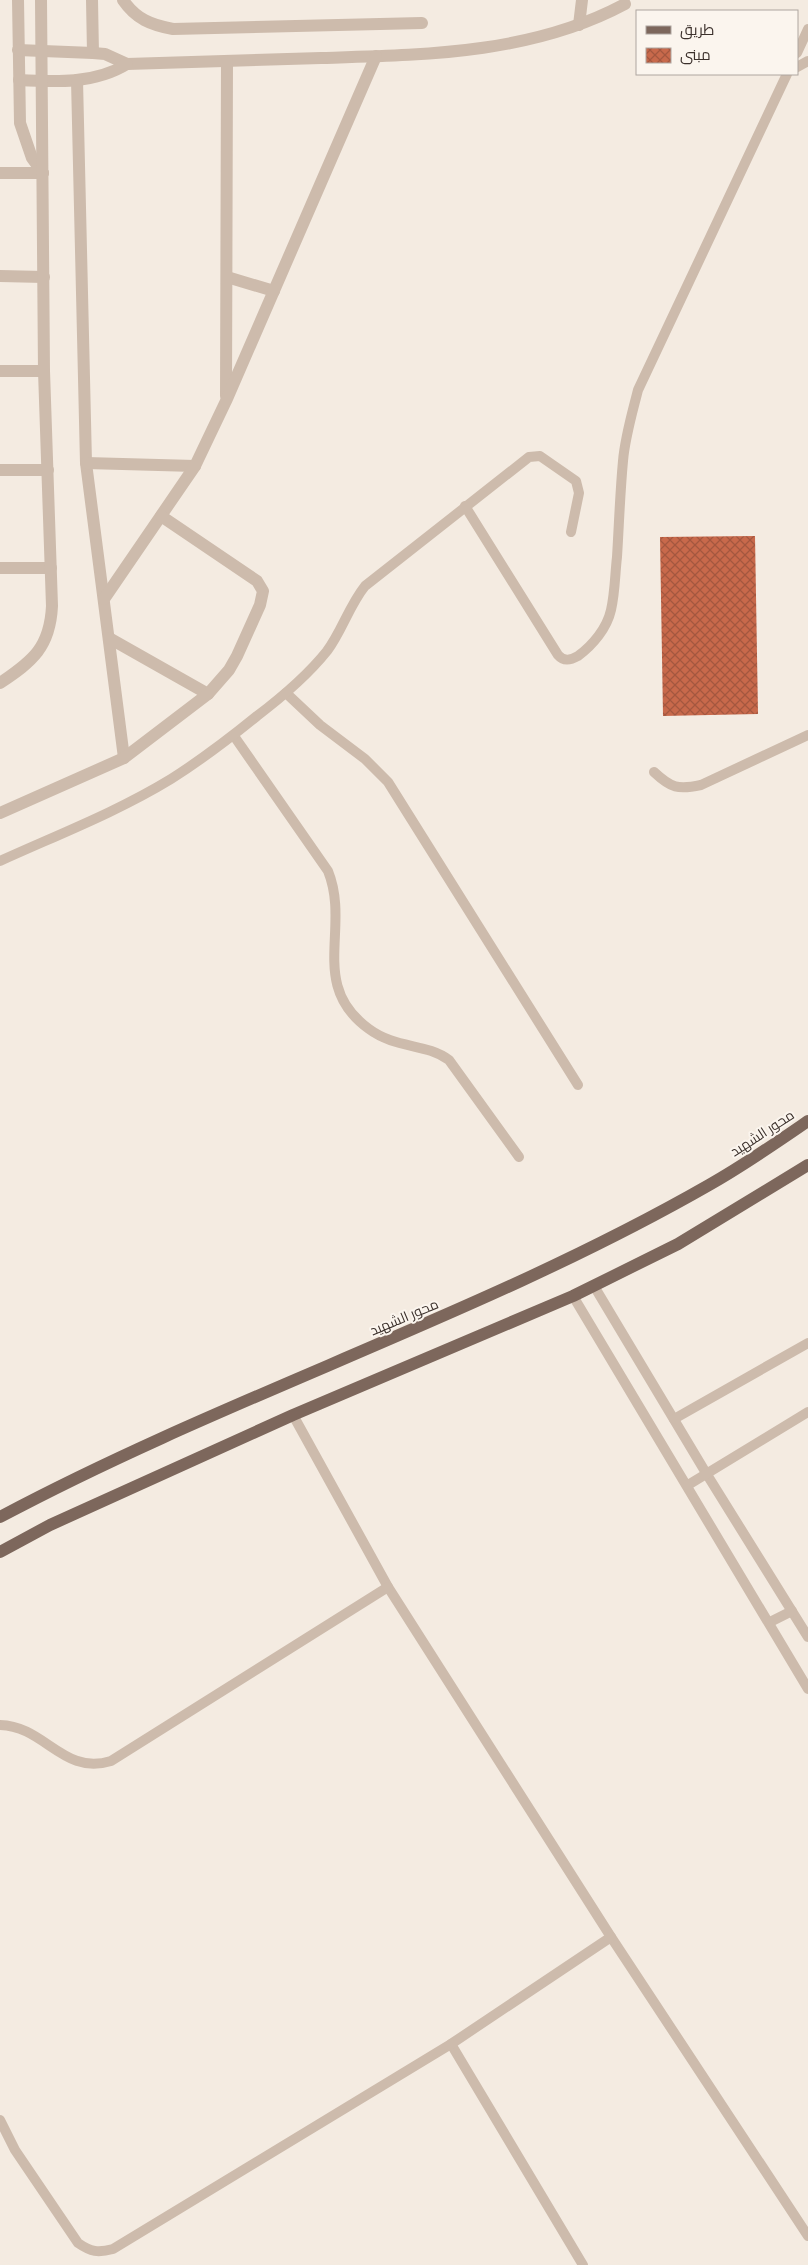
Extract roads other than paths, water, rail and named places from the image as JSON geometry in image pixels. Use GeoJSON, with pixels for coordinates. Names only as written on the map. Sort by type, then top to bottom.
{"type":"FeatureCollection","features":[{"type":"Feature","properties":{"kind":"main road","name":"محور الشهيد"},"geometry":{"type":"LineString","coordinates":[[0,1517],[60,1486],[156,1441],[507,1288],[619,1234],[711,1184],[808,1121]]}},
{"type":"Feature","properties":{"kind":"main road"},"geometry":{"type":"LineString","coordinates":[[0,1552],[59,1521],[293,1415],[594,1286],[678,1244],[808,1165]]}},
{"type":"Feature","properties":{"kind":"street"},"geometry":{"type":"LineString","coordinates":[[18,0],[20,123],[24,141],[42,173]]}},
{"type":"Feature","properties":{"kind":"street"},"geometry":{"type":"LineString","coordinates":[[0,682],[24,667],[36,655],[46,640],[51,623],[51,568],[44,370],[41,0]]}},
{"type":"Feature","properties":{"kind":"street"},"geometry":{"type":"LineString","coordinates":[[92,0],[94,53]]}},
{"type":"Feature","properties":{"kind":"street"},"geometry":{"type":"LineString","coordinates":[[124,0],[131,12],[150,25],[172,29],[422,23]]}},
{"type":"Feature","properties":{"kind":"street"},"geometry":{"type":"LineString","coordinates":[[580,25],[582,0]]}},
{"type":"Feature","properties":{"kind":"street"},"geometry":{"type":"LineString","coordinates":[[18,80],[41,82],[77,80],[100,76],[127,64],[376,56],[523,42],[580,25],[624,4]]}},
{"type":"Feature","properties":{"kind":"street"},"geometry":{"type":"LineString","coordinates":[[18,50],[105,54],[127,64]]}},
{"type":"Feature","properties":{"kind":"street"},"geometry":{"type":"LineString","coordinates":[[104,599],[195,466],[226,402],[376,56]]}},
{"type":"Feature","properties":{"kind":"street"},"geometry":{"type":"LineString","coordinates":[[226,402],[227,61]]}},
{"type":"Feature","properties":{"kind":"street"},"geometry":{"type":"LineString","coordinates":[[77,80],[86,463],[124,758]]}},
{"type":"Feature","properties":{"kind":"street"},"geometry":{"type":"LineString","coordinates":[[0,173],[42,173]]}},
{"type":"Feature","properties":{"kind":"street"},"geometry":{"type":"LineString","coordinates":[[0,276],[44,276]]}},
{"type":"Feature","properties":{"kind":"street"},"geometry":{"type":"LineString","coordinates":[[226,277],[274,291]]}},
{"type":"Feature","properties":{"kind":"street"},"geometry":{"type":"LineString","coordinates":[[0,371],[44,370]]}},
{"type":"Feature","properties":{"kind":"street"},"geometry":{"type":"LineString","coordinates":[[86,463],[195,466]]}},
{"type":"Feature","properties":{"kind":"street"},"geometry":{"type":"LineString","coordinates":[[0,470],[48,470]]}},
{"type":"Feature","properties":{"kind":"street"},"geometry":{"type":"LineString","coordinates":[[0,813],[124,758],[208,694],[229,670],[237,656],[260,605],[263,591],[257,582],[161,516]]}},
{"type":"Feature","properties":{"kind":"street"},"geometry":{"type":"LineString","coordinates":[[0,568],[51,568]]}},
{"type":"Feature","properties":{"kind":"street"},"geometry":{"type":"LineString","coordinates":[[109,638],[208,694]]}},
{"type":"Feature","properties":{"kind":"lane"},"geometry":{"type":"LineString","coordinates":[[798,51],[808,29]]}},
{"type":"Feature","properties":{"kind":"lane"},"geometry":{"type":"LineString","coordinates":[[465,506],[560,658],[570,660],[578,656],[603,630],[611,611],[615,586],[623,460],[628,425],[638,390],[787,75]]}},
{"type":"Feature","properties":{"kind":"lane"},"geometry":{"type":"LineString","coordinates":[[0,861],[143,794],[172,778],[234,736],[286,693],[329,648],[356,597],[365,586],[524,460],[540,456],[574,478],[578,485],[578,493],[571,532]]}},
{"type":"Feature","properties":{"kind":"lane"},"geometry":{"type":"LineString","coordinates":[[286,693],[320,725],[365,759],[388,782],[578,1085]]}},
{"type":"Feature","properties":{"kind":"lane"},"geometry":{"type":"LineString","coordinates":[[654,772],[667,785],[684,789],[701,785],[808,735]]}},
{"type":"Feature","properties":{"kind":"lane"},"geometry":{"type":"LineString","coordinates":[[234,736],[328,871],[333,882],[336,904],[333,970],[336,984],[345,1006],[360,1022],[384,1038],[397,1044],[435,1052],[449,1060],[519,1157]]}},
{"type":"Feature","properties":{"kind":"lane"},"geometry":{"type":"LineString","coordinates":[[594,1286],[706,1473],[808,1637]]}},
{"type":"Feature","properties":{"kind":"lane"},"geometry":{"type":"LineString","coordinates":[[573,1296],[808,1688]]}},
{"type":"Feature","properties":{"kind":"lane"},"geometry":{"type":"LineString","coordinates":[[674,1419],[808,1343]]}},
{"type":"Feature","properties":{"kind":"lane"},"geometry":{"type":"LineString","coordinates":[[688,1485],[808,1412]]}},
{"type":"Feature","properties":{"kind":"lane"},"geometry":{"type":"LineString","coordinates":[[293,1415],[388,1587],[611,1937],[808,2236]]}},
{"type":"Feature","properties":{"kind":"lane"},"geometry":{"type":"LineString","coordinates":[[0,1725],[12,1725],[26,1730],[74,1760],[87,1765],[111,1761],[388,1587]]}},
{"type":"Feature","properties":{"kind":"lane"},"geometry":{"type":"LineString","coordinates":[[770,1622],[792,1611]]}},
{"type":"Feature","properties":{"kind":"lane"},"geometry":{"type":"LineString","coordinates":[[0,2120],[15,2150],[78,2243],[88,2250],[100,2252],[113,2249],[451,2044],[611,1937]]}},
{"type":"Feature","properties":{"kind":"lane"},"geometry":{"type":"LineString","coordinates":[[451,2044],[583,2265]]}}]}
